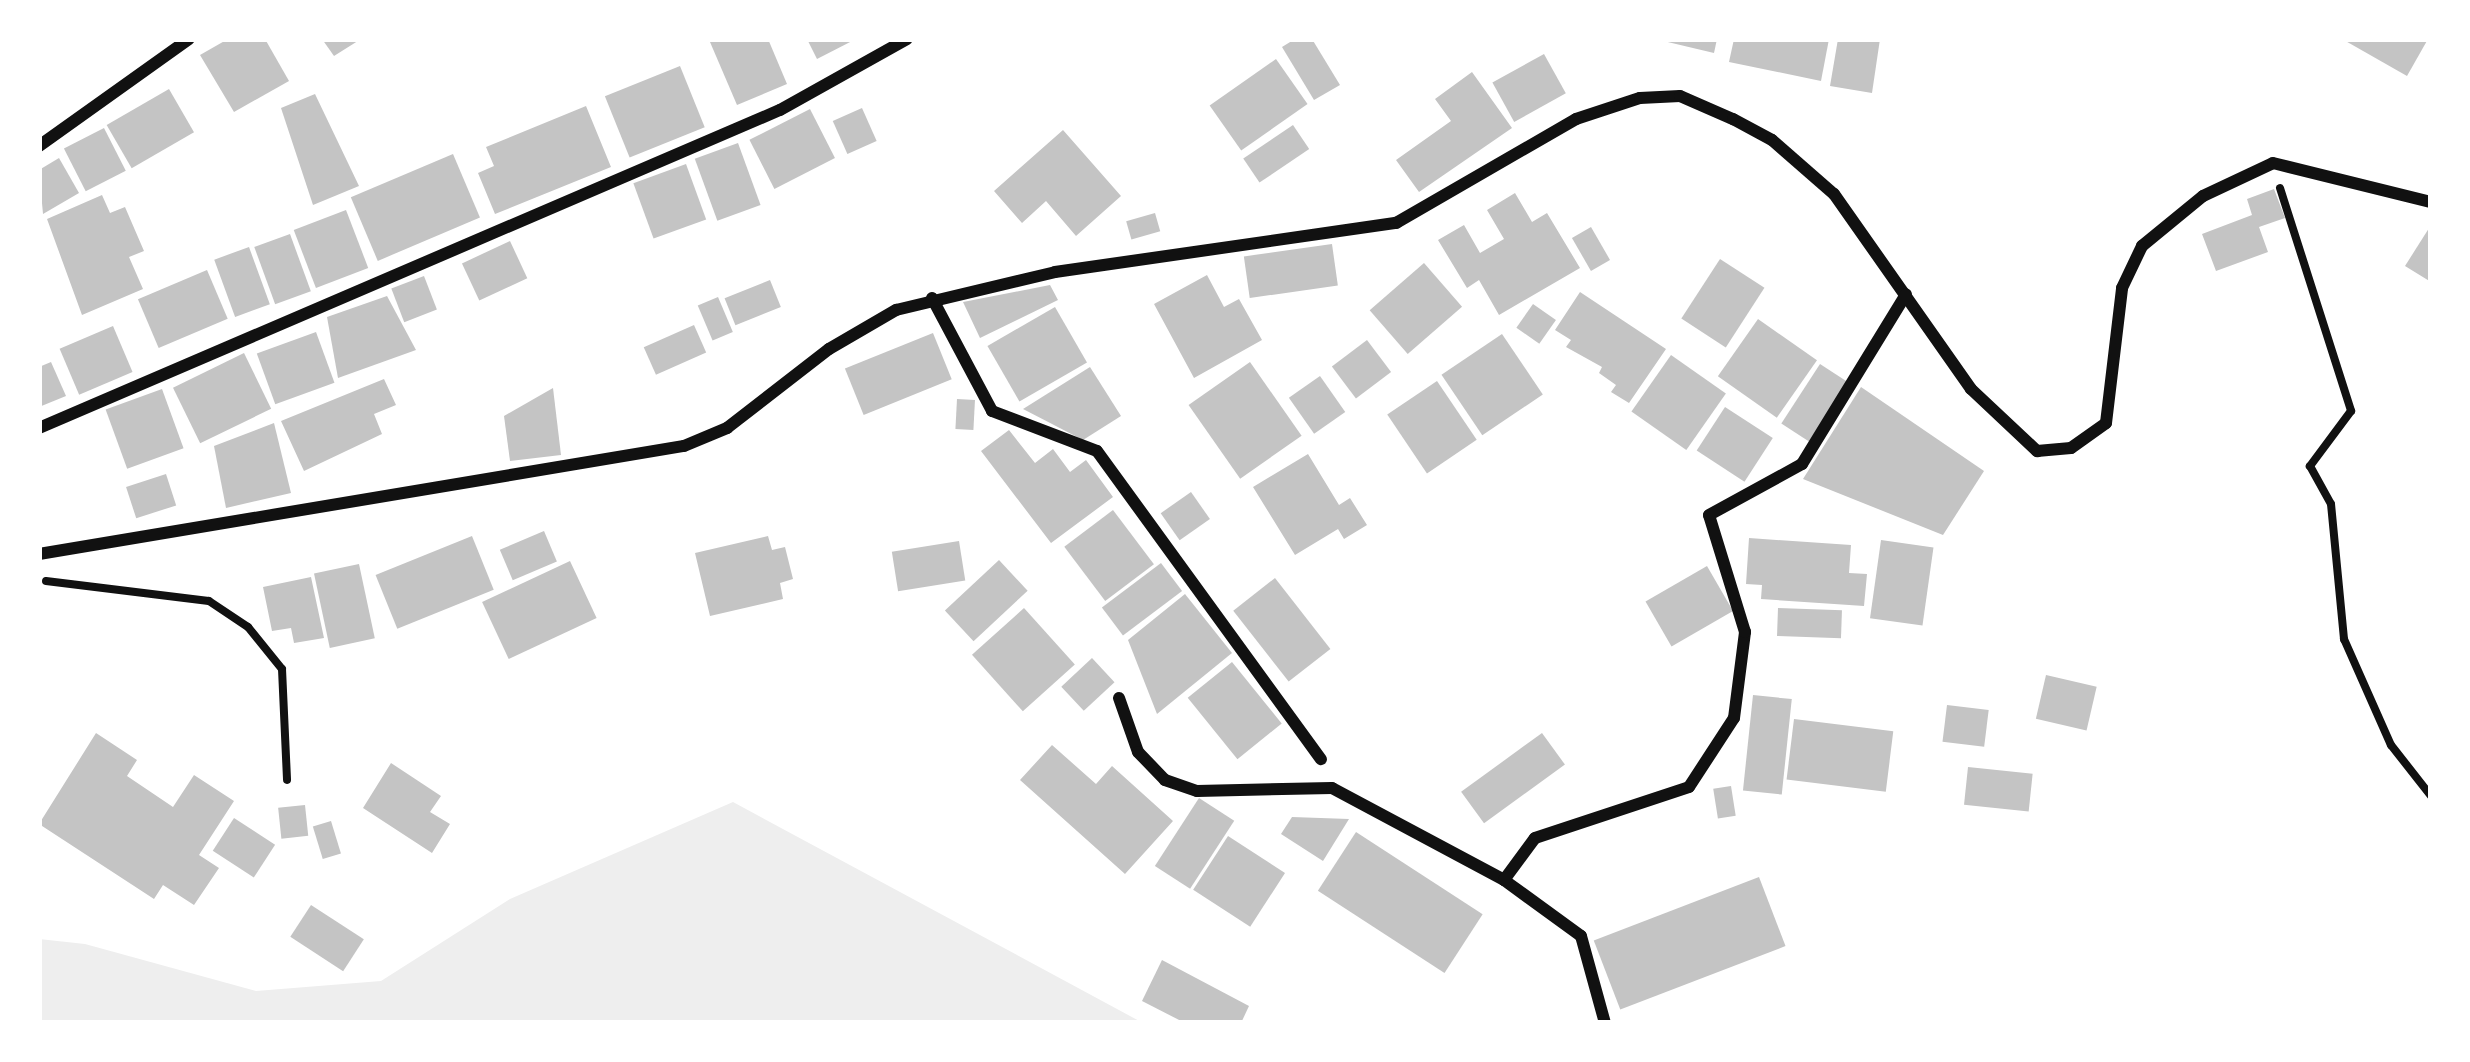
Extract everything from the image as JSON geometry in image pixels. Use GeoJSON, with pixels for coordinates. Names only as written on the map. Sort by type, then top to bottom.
{"type":"FeatureCollection","features":[{"type":"Feature","properties":{"kind":"street"},"geometry":{"type":"LineString","coordinates":[[39,146],[189,39]]}},
{"type":"Feature","properties":{"kind":"street"},"geometry":{"type":"LineString","coordinates":[[39,428],[780,110],[907,39]]}},
{"type":"Feature","properties":{"kind":"street"},"geometry":{"type":"LineString","coordinates":[[39,554],[684,446],[727,428],[829,349],[932,298],[1266,237],[1396,223],[1576,119],[1640,98],[1680,96],[1772,140],[1819,181],[1971,389],[2037,451],[2071,448],[2106,423],[2122,288],[2142,246],[2203,196],[2273,163],[2431,202]]}},
{"type":"Feature","properties":{"kind":"street"},"geometry":{"type":"LineString","coordinates":[[1504,880],[1534,838],[1689,787],[1734,718],[1745,632],[1708,515],[1802,464],[1906,294]]}},
{"type":"Feature","properties":{"kind":"street"},"geometry":{"type":"LineString","coordinates":[[932,298],[992,411],[1097,452],[1321,760]]}},
{"type":"Feature","properties":{"kind":"street"},"geometry":{"type":"LineString","coordinates":[[1119,698],[1138,752],[1165,780],[1197,790],[1332,788],[1504,880],[1581,936],[1605,1023]]}},
{"type":"Feature","properties":{"kind":"path"},"geometry":{"type":"LineString","coordinates":[[2273,163],[2350,411],[2310,466],[2331,504],[2344,639],[2391,745],[2431,796]]}},
{"type":"Feature","properties":{"kind":"path"},"geometry":{"type":"LineString","coordinates":[[39,580],[209,601],[248,627],[282,669],[287,780]]}},
{"type":"Feature","properties":{"kind":"shaded area"},"geometry":{"type":"Polygon","coordinates":[[[733,802],[1143,1023],[39,1023],[39,939],[85,944],[256,991],[381,981],[510,899],[733,802]]]}},
{"type":"Feature","properties":{"kind":"building"},"geometry":{"type":"Polygon","coordinates":[[[228,39],[265,39],[289,81],[234,112],[200,55],[228,39]]]}},
{"type":"Feature","properties":{"kind":"building"},"geometry":{"type":"Polygon","coordinates":[[[322,39],[361,39],[334,56],[322,39]]]}},
{"type":"Feature","properties":{"kind":"building"},"geometry":{"type":"Polygon","coordinates":[[[768,39],[787,84],[737,105],[710,42],[768,39]]]}},
{"type":"Feature","properties":{"kind":"building"},"geometry":{"type":"Polygon","coordinates":[[[807,39],[856,39],[817,59],[807,39]]]}},
{"type":"Feature","properties":{"kind":"building"},"geometry":{"type":"Polygon","coordinates":[[[1295,39],[1312,39],[1340,85],[1314,100],[1282,47],[1295,39]]]}},
{"type":"Feature","properties":{"kind":"building"},"geometry":{"type":"Polygon","coordinates":[[[1655,39],[1717,39],[1714,53],[1655,39]]]}},
{"type":"Feature","properties":{"kind":"building"},"geometry":{"type":"Polygon","coordinates":[[[1734,39],[1829,39],[1821,81],[1729,62],[1734,39]]]}},
{"type":"Feature","properties":{"kind":"building"},"geometry":{"type":"Polygon","coordinates":[[[1838,39],[1880,39],[1872,93],[1830,86],[1838,39]]]}},
{"type":"Feature","properties":{"kind":"building"},"geometry":{"type":"Polygon","coordinates":[[[2342,39],[2428,39],[2407,76],[2342,39]]]}},
{"type":"Feature","properties":{"kind":"building"},"geometry":{"type":"Polygon","coordinates":[[[1544,54],[1566,93],[1514,122],[1492,83],[1544,54]]]}},
{"type":"Feature","properties":{"kind":"building"},"geometry":{"type":"Polygon","coordinates":[[[1276,59],[1308,104],[1241,151],[1210,105],[1276,59]]]}},
{"type":"Feature","properties":{"kind":"building"},"geometry":{"type":"Polygon","coordinates":[[[680,66],[705,127],[630,158],[605,96],[680,66]]]}},
{"type":"Feature","properties":{"kind":"building"},"geometry":{"type":"Polygon","coordinates":[[[1472,72],[1512,128],[1419,192],[1396,160],[1451,121],[1435,99],[1472,72]]]}},
{"type":"Feature","properties":{"kind":"building"},"geometry":{"type":"Polygon","coordinates":[[[169,89],[194,132],[132,168],[107,125],[169,89]]]}},
{"type":"Feature","properties":{"kind":"building"},"geometry":{"type":"Polygon","coordinates":[[[315,94],[359,186],[313,205],[281,108],[315,94]]]}},
{"type":"Feature","properties":{"kind":"building"},"geometry":{"type":"Polygon","coordinates":[[[586,106],[611,167],[495,214],[478,173],[494,166],[486,147],[586,106]]]}},
{"type":"Feature","properties":{"kind":"building"},"geometry":{"type":"Polygon","coordinates":[[[862,108],[877,141],[847,154],[833,121],[862,108]]]}},
{"type":"Feature","properties":{"kind":"building"},"geometry":{"type":"Polygon","coordinates":[[[810,109],[835,158],[774,189],[749,140],[810,109]]]}},
{"type":"Feature","properties":{"kind":"building"},"geometry":{"type":"Polygon","coordinates":[[[1293,125],[1309,149],[1259,183],[1243,159],[1293,125]]]}},
{"type":"Feature","properties":{"kind":"building"},"geometry":{"type":"Polygon","coordinates":[[[104,128],[126,171],[86,191],[64,148],[104,128]]]}},
{"type":"Feature","properties":{"kind":"building"},"geometry":{"type":"Polygon","coordinates":[[[1063,130],[1121,196],[1076,236],[1046,201],[1022,223],[994,191],[1063,130]]]}},
{"type":"Feature","properties":{"kind":"building"},"geometry":{"type":"Polygon","coordinates":[[[738,143],[761,205],[717,221],[695,159],[738,143]]]}},
{"type":"Feature","properties":{"kind":"building"},"geometry":{"type":"Polygon","coordinates":[[[453,154],[480,218],[378,261],[351,197],[453,154]]]}},
{"type":"Feature","properties":{"kind":"building"},"geometry":{"type":"Polygon","coordinates":[[[59,158],[79,193],[43,214],[39,170],[59,158]]]}},
{"type":"Feature","properties":{"kind":"building"},"geometry":{"type":"Polygon","coordinates":[[[686,164],[706,219],[654,239],[633,183],[686,164]]]}},
{"type":"Feature","properties":{"kind":"building"},"geometry":{"type":"Polygon","coordinates":[[[2274,189],[2285,218],[2259,227],[2268,252],[2216,271],[2202,234],[2252,215],[2247,199],[2274,189]]]}},
{"type":"Feature","properties":{"kind":"building"},"geometry":{"type":"Polygon","coordinates":[[[1515,193],[1532,222],[1547,213],[1580,268],[1499,315],[1479,280],[1467,288],[1438,240],[1464,225],[1480,253],[1504,239],[1487,210],[1515,193]]]}},
{"type":"Feature","properties":{"kind":"building"},"geometry":{"type":"Polygon","coordinates":[[[102,195],[110,213],[125,207],[144,251],[129,257],[143,289],[82,315],[47,219],[102,195]]]}},
{"type":"Feature","properties":{"kind":"building"},"geometry":{"type":"Polygon","coordinates":[[[346,210],[368,268],[316,288],[294,230],[346,210]]]}},
{"type":"Feature","properties":{"kind":"building"},"geometry":{"type":"Polygon","coordinates":[[[1155,213],[1160,231],[1131,240],[1126,221],[1155,213]]]}},
{"type":"Feature","properties":{"kind":"building"},"geometry":{"type":"Polygon","coordinates":[[[2431,225],[2431,282],[2405,266],[2431,225]]]}},
{"type":"Feature","properties":{"kind":"building"},"geometry":{"type":"Polygon","coordinates":[[[1591,227],[1610,260],[1591,271],[1572,238],[1591,227]]]}},
{"type":"Feature","properties":{"kind":"building"},"geometry":{"type":"Polygon","coordinates":[[[290,234],[311,291],[275,304],[254,247],[290,234]]]}},
{"type":"Feature","properties":{"kind":"building"},"geometry":{"type":"Polygon","coordinates":[[[510,241],[527,278],[479,301],[462,263],[510,241]]]}},
{"type":"Feature","properties":{"kind":"building"},"geometry":{"type":"Polygon","coordinates":[[[1332,244],[1338,286],[1250,298],[1244,256],[1332,244]]]}},
{"type":"Feature","properties":{"kind":"building"},"geometry":{"type":"Polygon","coordinates":[[[249,247],[270,304],[235,317],[214,260],[249,247]]]}},
{"type":"Feature","properties":{"kind":"building"},"geometry":{"type":"Polygon","coordinates":[[[1720,259],[1764,288],[1726,347],[1681,319],[1720,259]]]}},
{"type":"Feature","properties":{"kind":"building"},"geometry":{"type":"Polygon","coordinates":[[[1424,263],[1462,307],[1408,354],[1370,310],[1424,263]]]}},
{"type":"Feature","properties":{"kind":"building"},"geometry":{"type":"Polygon","coordinates":[[[207,270],[228,319],[159,348],[138,299],[207,270]]]}},
{"type":"Feature","properties":{"kind":"building"},"geometry":{"type":"Polygon","coordinates":[[[1207,275],[1224,307],[1239,299],[1262,340],[1194,378],[1154,304],[1207,275]]]}},
{"type":"Feature","properties":{"kind":"building"},"geometry":{"type":"Polygon","coordinates":[[[424,276],[437,310],[404,322],[391,289],[424,276]]]}},
{"type":"Feature","properties":{"kind":"building"},"geometry":{"type":"Polygon","coordinates":[[[770,280],[781,307],[735,325],[725,298],[770,280]]]}},
{"type":"Feature","properties":{"kind":"building"},"geometry":{"type":"Polygon","coordinates":[[[1050,285],[1058,300],[980,338],[963,302],[1050,285]]]}},
{"type":"Feature","properties":{"kind":"building"},"geometry":{"type":"Polygon","coordinates":[[[1580,292],[1666,349],[1629,403],[1611,392],[1616,385],[1599,373],[1602,367],[1566,347],[1571,340],[1555,330],[1580,292]]]}},
{"type":"Feature","properties":{"kind":"building"},"geometry":{"type":"Polygon","coordinates":[[[387,296],[416,350],[338,378],[327,317],[387,296]]]}},
{"type":"Feature","properties":{"kind":"building"},"geometry":{"type":"Polygon","coordinates":[[[718,297],[733,332],[713,341],[698,306],[718,297]]]}},
{"type":"Feature","properties":{"kind":"building"},"geometry":{"type":"Polygon","coordinates":[[[1533,304],[1556,320],[1539,344],[1516,328],[1533,304]]]}},
{"type":"Feature","properties":{"kind":"building"},"geometry":{"type":"Polygon","coordinates":[[[1055,307],[1087,362],[1019,401],[987,346],[1055,307]]]}},
{"type":"Feature","properties":{"kind":"building"},"geometry":{"type":"Polygon","coordinates":[[[1758,319],[1817,360],[1777,418],[1718,376],[1758,319]]]}},
{"type":"Feature","properties":{"kind":"building"},"geometry":{"type":"Polygon","coordinates":[[[694,325],[706,352],[656,375],[644,347],[694,325]]]}},
{"type":"Feature","properties":{"kind":"building"},"geometry":{"type":"Polygon","coordinates":[[[113,326],[133,372],[79,395],[60,349],[113,326]]]}},
{"type":"Feature","properties":{"kind":"building"},"geometry":{"type":"Polygon","coordinates":[[[316,332],[334,383],[275,404],[257,354],[316,332]]]}},
{"type":"Feature","properties":{"kind":"building"},"geometry":{"type":"Polygon","coordinates":[[[933,333],[952,379],[864,415],[845,369],[933,333]]]}},
{"type":"Feature","properties":{"kind":"building"},"geometry":{"type":"Polygon","coordinates":[[[1502,334],[1543,395],[1482,435],[1441,375],[1502,334]]]}},
{"type":"Feature","properties":{"kind":"building"},"geometry":{"type":"Polygon","coordinates":[[[1367,340],[1391,372],[1356,398],[1332,366],[1367,340]]]}},
{"type":"Feature","properties":{"kind":"building"},"geometry":{"type":"Polygon","coordinates":[[[244,353],[271,409],[200,443],[173,388],[244,353]]]}},
{"type":"Feature","properties":{"kind":"building"},"geometry":{"type":"Polygon","coordinates":[[[1671,355],[1726,393],[1686,450],[1631,412],[1671,355]]]}},
{"type":"Feature","properties":{"kind":"building"},"geometry":{"type":"Polygon","coordinates":[[[51,362],[66,396],[39,407],[39,367],[51,362]]]}},
{"type":"Feature","properties":{"kind":"building"},"geometry":{"type":"Polygon","coordinates":[[[1250,362],[1302,436],[1240,479],[1189,405],[1250,362]]]}},
{"type":"Feature","properties":{"kind":"building"},"geometry":{"type":"Polygon","coordinates":[[[1820,364],[1848,382],[1809,442],[1781,424],[1820,364]]]}},
{"type":"Feature","properties":{"kind":"building"},"geometry":{"type":"Polygon","coordinates":[[[1090,367],[1121,416],[1083,440],[1023,409],[1090,367]]]}},
{"type":"Feature","properties":{"kind":"building"},"geometry":{"type":"Polygon","coordinates":[[[1320,376],[1345,412],[1314,434],[1289,398],[1320,376]]]}},
{"type":"Feature","properties":{"kind":"building"},"geometry":{"type":"Polygon","coordinates":[[[384,379],[396,405],[374,414],[382,434],[304,471],[281,421],[384,379]]]}},
{"type":"Feature","properties":{"kind":"building"},"geometry":{"type":"Polygon","coordinates":[[[1437,381],[1477,440],[1427,473],[1387,415],[1437,381]]]}},
{"type":"Feature","properties":{"kind":"building"},"geometry":{"type":"Polygon","coordinates":[[[1861,387],[1984,471],[1943,535],[1803,479],[1861,387]]]}},
{"type":"Feature","properties":{"kind":"building"},"geometry":{"type":"Polygon","coordinates":[[[553,388],[561,455],[510,461],[504,416],[553,388]]]}},
{"type":"Feature","properties":{"kind":"building"},"geometry":{"type":"Polygon","coordinates":[[[162,389],[184,448],[127,469],[106,410],[162,389]]]}},
{"type":"Feature","properties":{"kind":"building"},"geometry":{"type":"Polygon","coordinates":[[[957,399],[975,400],[973,430],[955,429],[957,399]]]}},
{"type":"Feature","properties":{"kind":"building"},"geometry":{"type":"Polygon","coordinates":[[[1725,407],[1773,438],[1744,482],[1697,451],[1725,407]]]}},
{"type":"Feature","properties":{"kind":"building"},"geometry":{"type":"Polygon","coordinates":[[[274,423],[291,493],[226,508],[214,446],[274,423]]]}},
{"type":"Feature","properties":{"kind":"building"},"geometry":{"type":"Polygon","coordinates":[[[1009,430],[1035,463],[1053,449],[1070,472],[1086,460],[1113,497],[1051,543],[981,451],[1009,430]]]}},
{"type":"Feature","properties":{"kind":"building"},"geometry":{"type":"Polygon","coordinates":[[[1308,454],[1339,505],[1350,498],[1367,525],[1344,539],[1338,529],[1295,555],[1253,487],[1308,454]]]}},
{"type":"Feature","properties":{"kind":"building"},"geometry":{"type":"Polygon","coordinates":[[[166,474],[176,505],[136,518],[126,487],[166,474]]]}},
{"type":"Feature","properties":{"kind":"building"},"geometry":{"type":"Polygon","coordinates":[[[1191,492],[1210,519],[1180,540],[1161,513],[1191,492]]]}},
{"type":"Feature","properties":{"kind":"building"},"geometry":{"type":"Polygon","coordinates":[[[1113,510],[1154,564],[1105,601],[1064,547],[1113,510]]]}},
{"type":"Feature","properties":{"kind":"building"},"geometry":{"type":"Polygon","coordinates":[[[544,531],[557,561],[513,580],[500,550],[544,531]]]}},
{"type":"Feature","properties":{"kind":"building"},"geometry":{"type":"Polygon","coordinates":[[[472,536],[494,590],[397,629],[376,575],[472,536]]]}},
{"type":"Feature","properties":{"kind":"building"},"geometry":{"type":"Polygon","coordinates":[[[768,536],[772,550],[785,547],[793,579],[780,583],[783,599],[710,616],[695,553],[768,536]]]}},
{"type":"Feature","properties":{"kind":"building"},"geometry":{"type":"Polygon","coordinates":[[[1749,538],[1851,545],[1849,573],[1867,574],[1864,606],[1761,599],[1762,585],[1746,584],[1749,538]]]}},
{"type":"Feature","properties":{"kind":"building"},"geometry":{"type":"Polygon","coordinates":[[[1881,540],[1933,547],[1922,626],[1870,618],[1881,540]]]}},
{"type":"Feature","properties":{"kind":"building"},"geometry":{"type":"Polygon","coordinates":[[[959,541],[965,581],[898,591],[892,552],[959,541]]]}},
{"type":"Feature","properties":{"kind":"building"},"geometry":{"type":"Polygon","coordinates":[[[999,560],[1028,591],[974,641],[945,610],[999,560]]]}},
{"type":"Feature","properties":{"kind":"building"},"geometry":{"type":"Polygon","coordinates":[[[570,561],[597,618],[509,659],[482,602],[570,561]]]}},
{"type":"Feature","properties":{"kind":"building"},"geometry":{"type":"Polygon","coordinates":[[[1161,563],[1182,591],[1123,635],[1102,608],[1161,563]]]}},
{"type":"Feature","properties":{"kind":"building"},"geometry":{"type":"Polygon","coordinates":[[[359,564],[375,638],[330,648],[314,574],[359,564]]]}},
{"type":"Feature","properties":{"kind":"building"},"geometry":{"type":"Polygon","coordinates":[[[1707,566],[1733,611],[1672,647],[1646,602],[1707,566]]]}},
{"type":"Feature","properties":{"kind":"building"},"geometry":{"type":"Polygon","coordinates":[[[311,577],[324,638],[294,643],[291,628],[272,631],[263,587],[311,577]]]}},
{"type":"Feature","properties":{"kind":"building"},"geometry":{"type":"Polygon","coordinates":[[[1275,578],[1330,649],[1289,682],[1233,611],[1275,578]]]}},
{"type":"Feature","properties":{"kind":"building"},"geometry":{"type":"Polygon","coordinates":[[[1185,594],[1232,653],[1157,714],[1128,640],[1185,594]]]}},
{"type":"Feature","properties":{"kind":"building"},"geometry":{"type":"Polygon","coordinates":[[[1024,608],[1075,664],[1023,711],[972,655],[1024,608]]]}},
{"type":"Feature","properties":{"kind":"building"},"geometry":{"type":"Polygon","coordinates":[[[1778,608],[1842,610],[1841,638],[1777,636],[1778,608]]]}},
{"type":"Feature","properties":{"kind":"building"},"geometry":{"type":"Polygon","coordinates":[[[1092,658],[1115,682],[1084,711],[1061,687],[1092,658]]]}},
{"type":"Feature","properties":{"kind":"building"},"geometry":{"type":"Polygon","coordinates":[[[1232,662],[1282,723],[1237,759],[1188,698],[1232,662]]]}},
{"type":"Feature","properties":{"kind":"building"},"geometry":{"type":"Polygon","coordinates":[[[2046,675],[2097,687],[2087,731],[2036,719],[2046,675]]]}},
{"type":"Feature","properties":{"kind":"building"},"geometry":{"type":"Polygon","coordinates":[[[1753,695],[1792,699],[1782,795],[1743,790],[1753,695]]]}},
{"type":"Feature","properties":{"kind":"building"},"geometry":{"type":"Polygon","coordinates":[[[1947,705],[1989,710],[1984,747],[1942,742],[1947,705]]]}},
{"type":"Feature","properties":{"kind":"building"},"geometry":{"type":"Polygon","coordinates":[[[1794,719],[1893,731],[1886,792],[1787,780],[1794,719]]]}},
{"type":"Feature","properties":{"kind":"building"},"geometry":{"type":"Polygon","coordinates":[[[96,733],[137,760],[127,776],[173,807],[194,775],[234,801],[199,855],[219,868],[194,905],[163,885],[154,899],[39,824],[96,733]]]}},
{"type":"Feature","properties":{"kind":"building"},"geometry":{"type":"Polygon","coordinates":[[[1542,733],[1565,765],[1484,823],[1461,792],[1542,733]]]}},
{"type":"Feature","properties":{"kind":"building"},"geometry":{"type":"Polygon","coordinates":[[[1052,745],[1096,784],[1112,766],[1173,821],[1125,874],[1020,780],[1052,745]]]}},
{"type":"Feature","properties":{"kind":"building"},"geometry":{"type":"Polygon","coordinates":[[[391,763],[441,796],[430,812],[450,824],[432,853],[363,808],[391,763]]]}},
{"type":"Feature","properties":{"kind":"building"},"geometry":{"type":"Polygon","coordinates":[[[1968,767],[2033,774],[2029,812],[1964,805],[1968,767]]]}},
{"type":"Feature","properties":{"kind":"building"},"geometry":{"type":"Polygon","coordinates":[[[1731,786],[1736,816],[1718,818],[1713,789],[1731,786]]]}},
{"type":"Feature","properties":{"kind":"building"},"geometry":{"type":"Polygon","coordinates":[[[1199,798],[1234,821],[1190,889],[1155,866],[1199,798]]]}},
{"type":"Feature","properties":{"kind":"building"},"geometry":{"type":"Polygon","coordinates":[[[305,805],[308,836],[281,839],[278,808],[305,805]]]}},
{"type":"Feature","properties":{"kind":"building"},"geometry":{"type":"Polygon","coordinates":[[[1292,817],[1349,819],[1323,861],[1281,834],[1292,817]]]}},
{"type":"Feature","properties":{"kind":"building"},"geometry":{"type":"Polygon","coordinates":[[[234,818],[275,845],[254,877],[213,851],[234,818]]]}},
{"type":"Feature","properties":{"kind":"building"},"geometry":{"type":"Polygon","coordinates":[[[331,821],[341,854],[323,859],[313,827],[331,821]]]}},
{"type":"Feature","properties":{"kind":"building"},"geometry":{"type":"Polygon","coordinates":[[[1356,832],[1483,914],[1445,973],[1318,891],[1356,832]]]}},
{"type":"Feature","properties":{"kind":"building"},"geometry":{"type":"Polygon","coordinates":[[[1228,836],[1285,873],[1250,927],[1193,890],[1228,836]]]}},
{"type":"Feature","properties":{"kind":"building"},"geometry":{"type":"Polygon","coordinates":[[[1759,877],[1786,946],[1620,1010],[1594,940],[1759,877]]]}},
{"type":"Feature","properties":{"kind":"building"},"geometry":{"type":"Polygon","coordinates":[[[311,905],[364,939],[343,971],[290,937],[311,905]]]}},
{"type":"Feature","properties":{"kind":"building"},"geometry":{"type":"Polygon","coordinates":[[[1162,960],[1249,1006],[1241,1023],[1185,1023],[1142,1001],[1162,960]]]}}]}
